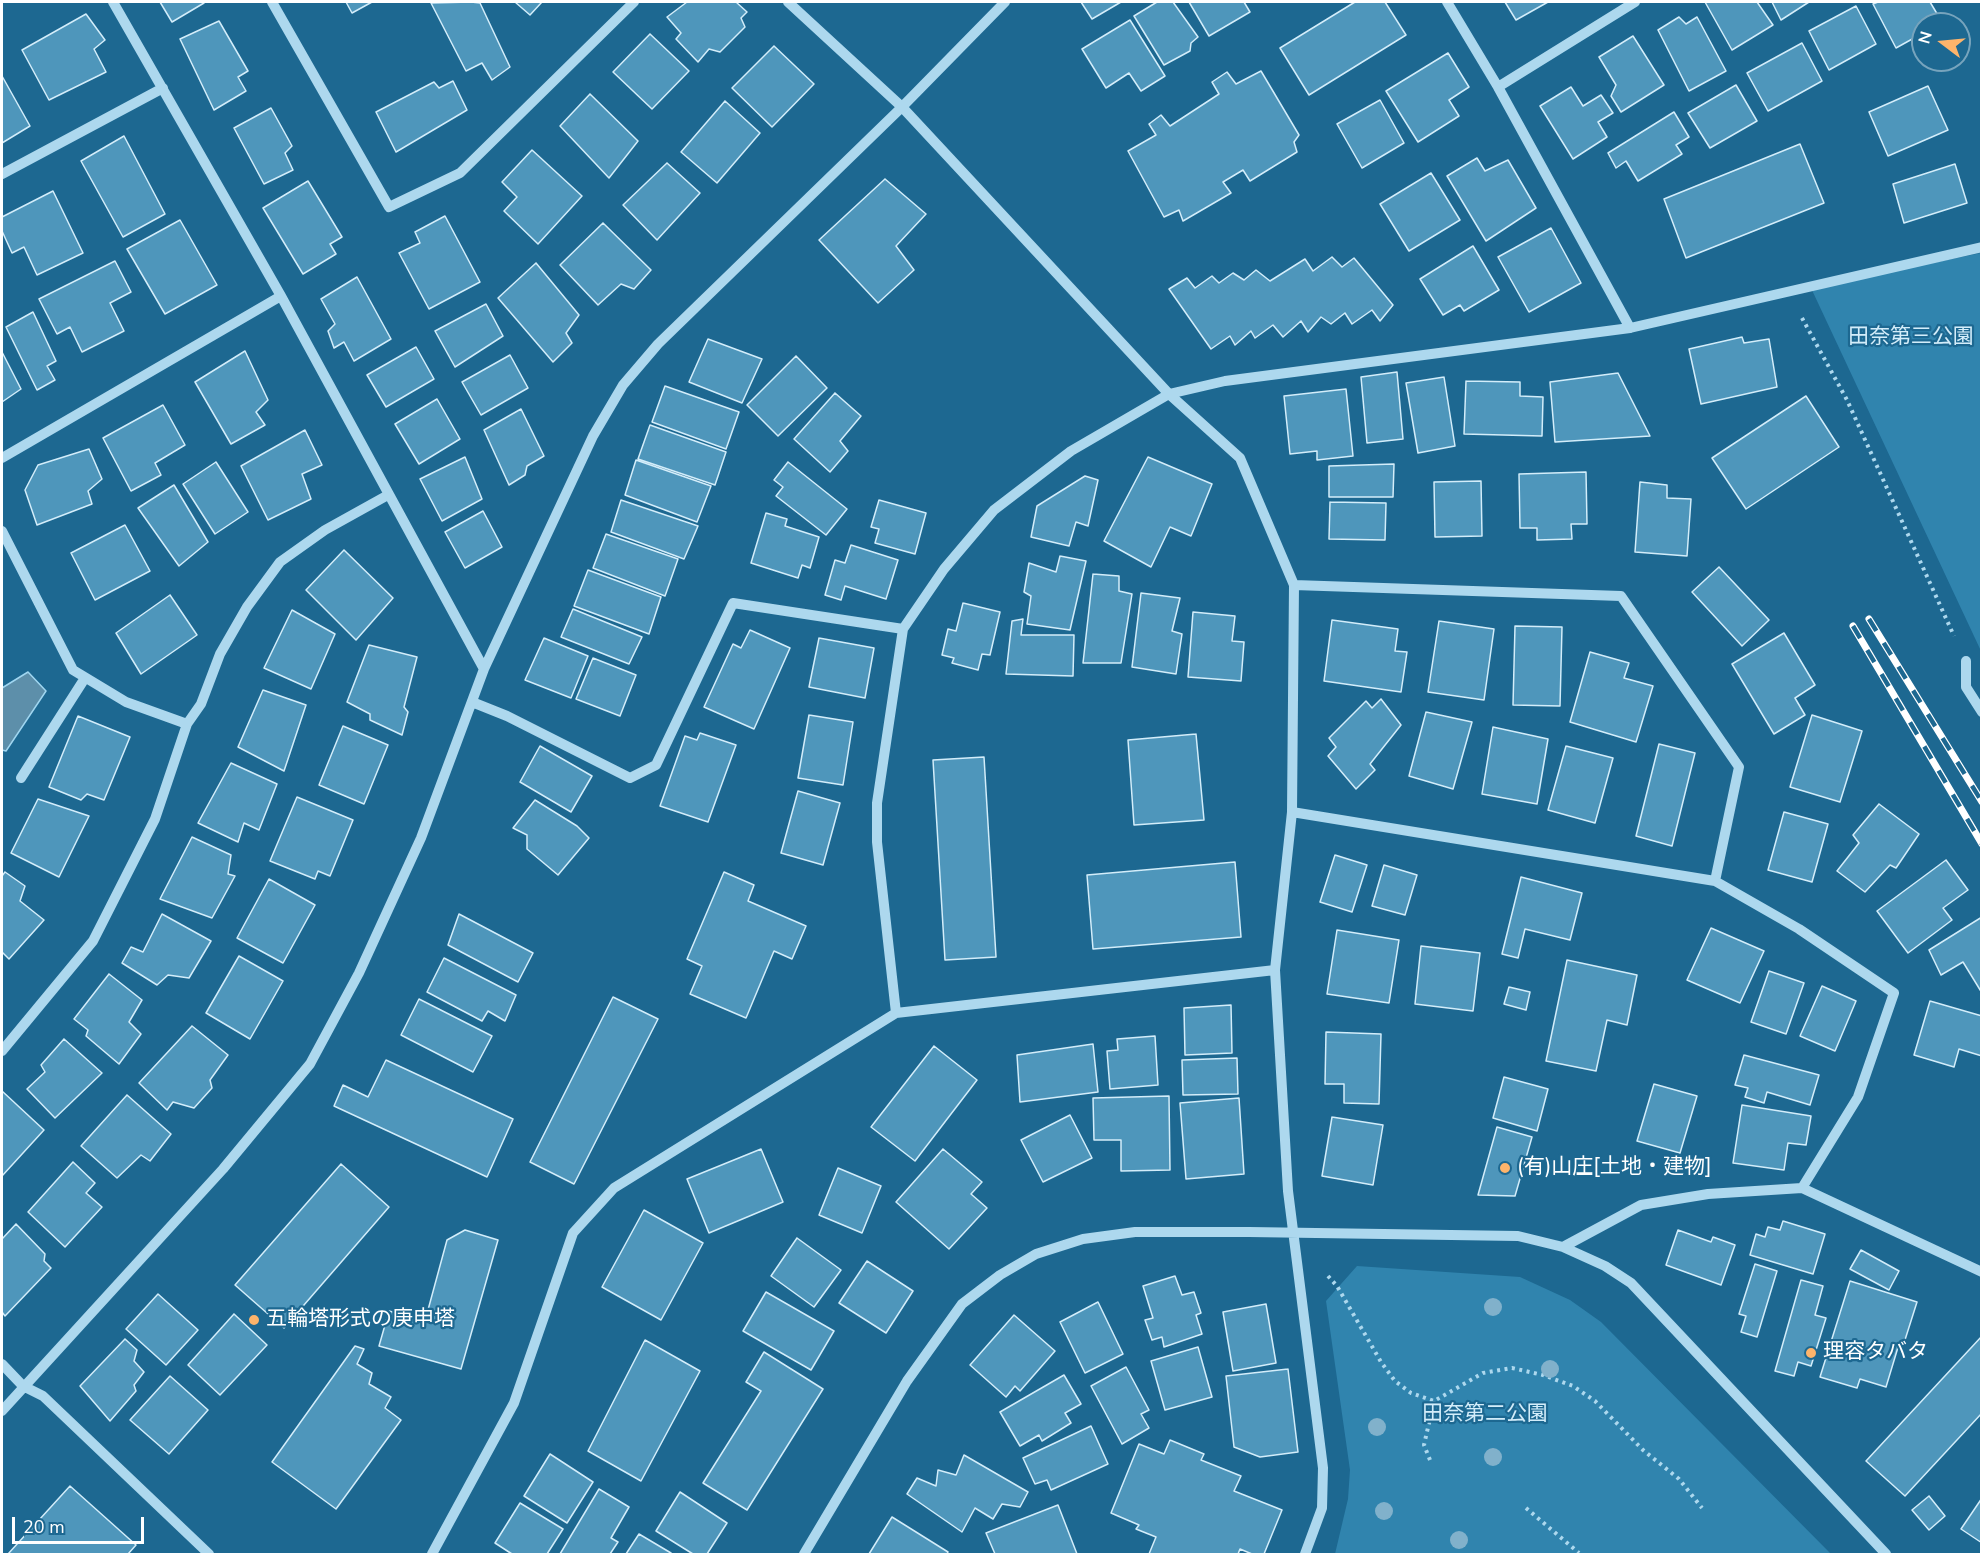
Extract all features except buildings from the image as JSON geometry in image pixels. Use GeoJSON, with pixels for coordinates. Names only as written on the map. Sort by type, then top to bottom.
{"type":"FeatureCollection","features":[{"type":"Feature","properties":{"kind":"street"},"geometry":{"type":"LineString","coordinates":[[112,2],[281,296],[484,669]]}},
{"type":"Feature","properties":{"kind":"street"},"geometry":{"type":"LineString","coordinates":[[272,2],[389,207],[460,173],[634,2]]}},
{"type":"Feature","properties":{"kind":"street"},"geometry":{"type":"LineString","coordinates":[[789,2],[902,107],[1169,394],[1240,458],[1294,585],[1292,812],[1275,970],[1292,1233],[1323,1468],[1322,1508],[1305,1554]]}},
{"type":"Feature","properties":{"kind":"street"},"geometry":{"type":"LineString","coordinates":[[2,1411],[223,1169],[310,1064],[359,973],[421,838],[484,669],[593,435],[623,385],[658,344],[902,107],[1005,2]]}},
{"type":"Feature","properties":{"kind":"street"},"geometry":{"type":"LineString","coordinates":[[1447,2],[1498,87],[1630,328]]}},
{"type":"Feature","properties":{"kind":"street"},"geometry":{"type":"LineString","coordinates":[[1498,87],[1635,2]]}},
{"type":"Feature","properties":{"kind":"street"},"geometry":{"type":"LineString","coordinates":[[2,174],[163,88]]}},
{"type":"Feature","properties":{"kind":"street"},"geometry":{"type":"LineString","coordinates":[[896,1013],[878,842],[877,803],[903,629],[944,569],[994,510],[1071,451],[1169,394],[1225,381],[1630,328],[1982,247]]}},
{"type":"Feature","properties":{"kind":"street"},"geometry":{"type":"LineString","coordinates":[[2,458],[281,296]]}},
{"type":"Feature","properties":{"kind":"street"},"geometry":{"type":"LineString","coordinates":[[2,1050],[93,941],[155,819],[187,723],[201,704],[220,654],[280,562],[325,530],[388,495]]}},
{"type":"Feature","properties":{"kind":"street"},"geometry":{"type":"LineString","coordinates":[[2,531],[73,670],[126,702],[187,723]]}},
{"type":"Feature","properties":{"kind":"street"},"geometry":{"type":"LineString","coordinates":[[1294,585],[1621,596],[1739,767],[1715,881]]}},
{"type":"Feature","properties":{"kind":"street"},"geometry":{"type":"LineString","coordinates":[[472,702],[507,716],[630,778],[656,765],[733,603],[903,629]]}},
{"type":"Feature","properties":{"kind":"street"},"geometry":{"type":"LineString","coordinates":[[1966,661],[1966,687],[1982,712]]}},
{"type":"Feature","properties":{"kind":"street"},"geometry":{"type":"LineString","coordinates":[[21,778],[85,678]]}},
{"type":"Feature","properties":{"kind":"street"},"geometry":{"type":"LineString","coordinates":[[1292,812],[1715,881],[1799,929],[1894,993],[1858,1096],[1802,1188]]}},
{"type":"Feature","properties":{"kind":"street"},"geometry":{"type":"LineString","coordinates":[[432,1554],[514,1403],[573,1233],[614,1188],[896,1013],[1275,970]]}},
{"type":"Feature","properties":{"kind":"street"},"geometry":{"type":"LineString","coordinates":[[1563,1247],[1641,1205],[1708,1194],[1802,1188],[1982,1272]]}},
{"type":"Feature","properties":{"kind":"street"},"geometry":{"type":"LineString","coordinates":[[804,1554],[907,1381],[962,1304],[1000,1275],[1036,1254],[1083,1239],[1135,1232],[1500,1234],[1525,1237],[1563,1247],[1605,1266],[1631,1283],[1886,1554]]}},
{"type":"Feature","properties":{"kind":"street"},"geometry":{"type":"LineString","coordinates":[[2,1364],[23,1386],[43,1396],[209,1554]]}},
{"type":"Feature","properties":{"kind":"path"},"geometry":{"type":"LineString","coordinates":[[1787,291],[1847,400],[1966,661]]}},
{"type":"Feature","properties":{"kind":"path"},"geometry":{"type":"LineString","coordinates":[[1337,1286],[1395,1382],[1411,1393],[1434,1401]]}},
{"type":"Feature","properties":{"kind":"path"},"geometry":{"type":"LineString","coordinates":[[1430,1460],[1424,1445],[1434,1401],[1483,1373],[1512,1368],[1543,1375],[1573,1386],[1595,1401],[1644,1450],[1679,1479],[1702,1508]]}},
{"type":"Feature","properties":{"kind":"path"},"geometry":{"type":"LineString","coordinates":[[1526,1508],[1579,1553]]}},
{"type":"Feature","properties":{"kind":"green space","name":"田奈第三公園"},"geometry":{"type":"Polygon","coordinates":[[[1981,253],[1981,651],[1811,288],[1981,253]]]}},
{"type":"Feature","properties":{"kind":"green space","name":"田奈第二公園"},"geometry":{"type":"Polygon","coordinates":[[[1357,1266],[1520,1277],[1570,1300],[1601,1322],[1831,1554],[1335,1554],[1348,1499],[1350,1470],[1326,1301],[1357,1266]]]}},
{"type":"Feature","properties":{"kind":"shaded area"},"geometry":{"type":"Polygon","coordinates":[[[28,672],[46,691],[6,751],[2,750],[2,688],[28,672]]]}},
{"type":"Feature","properties":{"kind":"railway"},"geometry":{"type":"LineString","coordinates":[[1869,619],[1982,802]]}},
{"type":"Feature","properties":{"kind":"railway"},"geometry":{"type":"LineString","coordinates":[[1853,626],[1982,844]]}},
{"type":"Feature","properties":{"kind":"place","name":"(有)山庄[土地・建物]"},"geometry":{"type":"Point","coordinates":[1505,1168]}},
{"type":"Feature","properties":{"kind":"place","name":"五輪塔形式の庚申塔"},"geometry":{"type":"Point","coordinates":[254,1320]}},
{"type":"Feature","properties":{"kind":"place","name":"理容タバタ"},"geometry":{"type":"Point","coordinates":[1811,1353]}}]}
